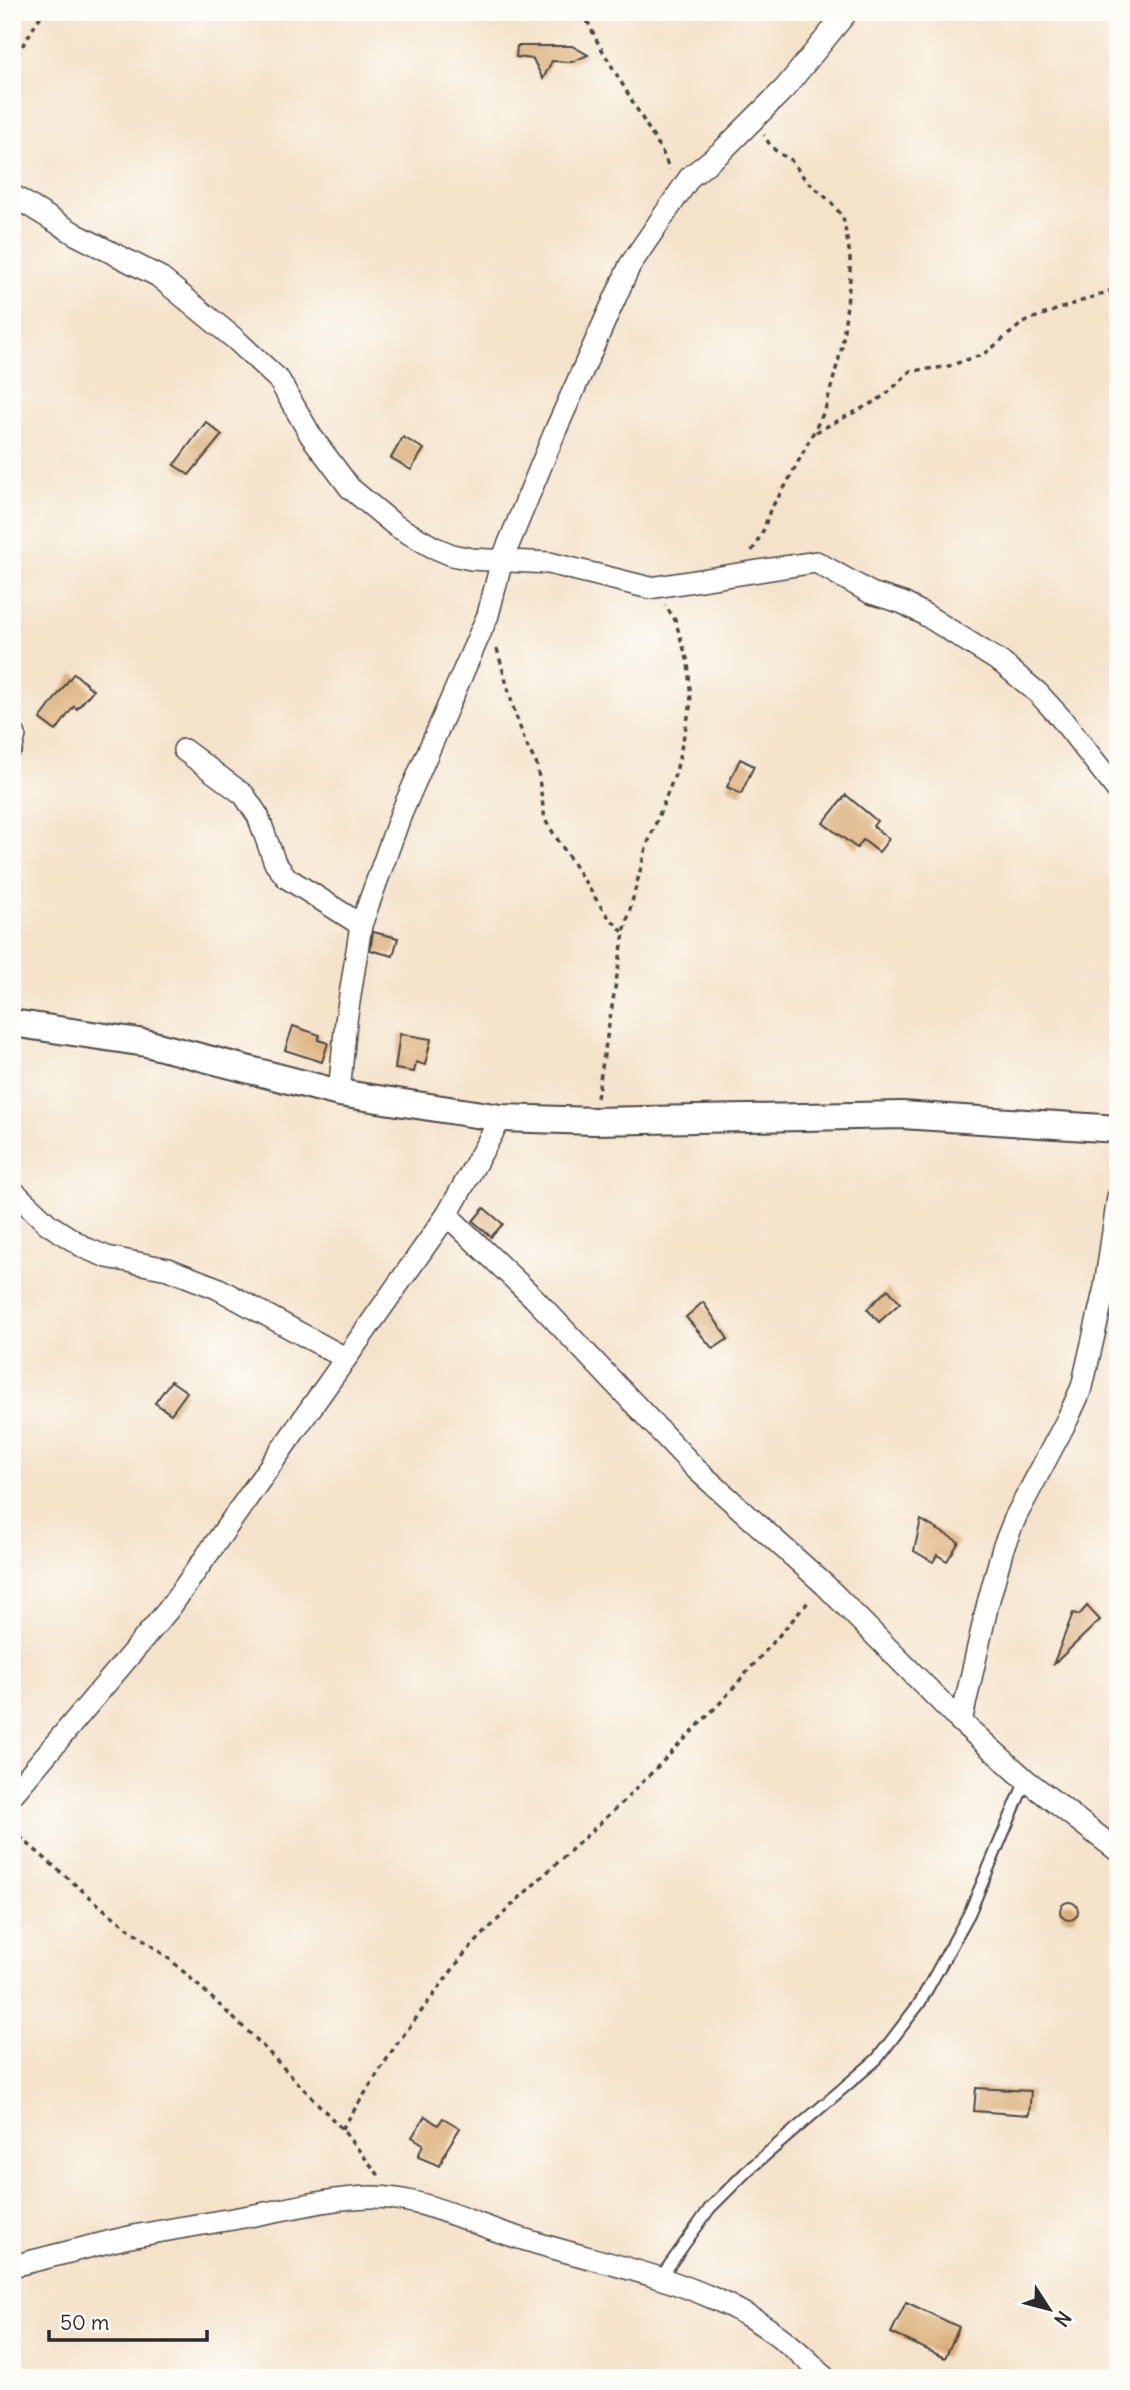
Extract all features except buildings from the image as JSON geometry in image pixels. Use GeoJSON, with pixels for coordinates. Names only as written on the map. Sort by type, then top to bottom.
{"type":"FeatureCollection","features":[{"type":"Feature","properties":{"kind":"street"},"geometry":{"type":"LineString","coordinates":[[339,1093],[346,1021],[361,925],[401,814],[488,615],[502,560],[557,427],[630,265],[690,177],[721,152],[785,88],[847,12]]}},
{"type":"Feature","properties":{"kind":"street"},"geometry":{"type":"LineString","coordinates":[[12,195],[77,235],[158,276],[235,339],[279,380],[311,436],[350,488],[396,526],[452,555],[471,559],[549,563],[656,588],[816,562],[871,593],[903,603],[924,614],[1002,663],[1060,717],[1118,791]]}},
{"type":"Feature","properties":{"kind":"street"},"geometry":{"type":"LineString","coordinates":[[184,750],[244,795],[258,816],[275,863],[287,878],[361,925]]}},
{"type":"Feature","properties":{"kind":"street"},"geometry":{"type":"LineString","coordinates":[[12,1023],[146,1043],[339,1093],[501,1118],[594,1121],[902,1115],[1118,1129]]}},
{"type":"Feature","properties":{"kind":"street"},"geometry":{"type":"LineString","coordinates":[[12,1795],[169,1609],[447,1214],[501,1118]]}},
{"type":"Feature","properties":{"kind":"street"},"geometry":{"type":"LineString","coordinates":[[12,1190],[48,1224],[85,1248],[107,1257],[168,1269],[217,1288],[345,1358]]}},
{"type":"Feature","properties":{"kind":"street"},"geometry":{"type":"LineString","coordinates":[[961,1722],[1003,1548],[1016,1516],[1082,1387],[1105,1287],[1118,1197]]}},
{"type":"Feature","properties":{"kind":"street"},"geometry":{"type":"LineString","coordinates":[[447,1214],[534,1298],[696,1469],[825,1585],[961,1722],[1026,1780],[1115,1845]]}},
{"type":"Feature","properties":{"kind":"street"},"geometry":{"type":"LineString","coordinates":[[12,2266],[128,2238],[335,2200],[373,2197],[397,2199],[661,2277],[706,2293],[742,2312],[798,2350],[825,2378]]}},
{"type":"Feature","properties":{"kind":"lane"},"geometry":{"type":"LineString","coordinates":[[661,2277],[710,2208],[747,2171],[877,2059],[919,2004],[969,1914],[1026,1780]]}},
{"type":"Feature","properties":{"kind":"path"},"geometry":{"type":"LineString","coordinates":[[12,63],[43,12]]}},
{"type":"Feature","properties":{"kind":"path"},"geometry":{"type":"LineString","coordinates":[[583,12],[665,157],[677,195]]}},
{"type":"Feature","properties":{"kind":"path"},"geometry":{"type":"LineString","coordinates":[[733,574],[742,566],[755,545],[770,510],[814,433],[832,391],[846,315],[850,255],[843,217],[830,201],[805,179],[790,159],[770,145],[756,118]]}},
{"type":"Feature","properties":{"kind":"path"},"geometry":{"type":"LineString","coordinates":[[814,433],[876,401],[910,371],[946,367],[972,359],[987,352],[1031,319],[1118,288]]}},
{"type":"Feature","properties":{"kind":"path"},"geometry":{"type":"LineString","coordinates":[[594,1121],[624,933],[646,848],[676,772],[691,704],[688,662],[675,620],[656,588]]}},
{"type":"Feature","properties":{"kind":"path"},"geometry":{"type":"LineString","coordinates":[[488,615],[514,710],[537,765],[545,820],[605,913],[624,933]]}},
{"type":"Feature","properties":{"kind":"path"},"geometry":{"type":"LineString","coordinates":[[342,2129],[396,2045],[465,1953],[515,1902],[624,1801],[720,1703],[825,1585]]}},
{"type":"Feature","properties":{"kind":"path"},"geometry":{"type":"LineString","coordinates":[[12,1830],[106,1911],[172,1961],[255,2038],[342,2129],[397,2199]]}}]}
